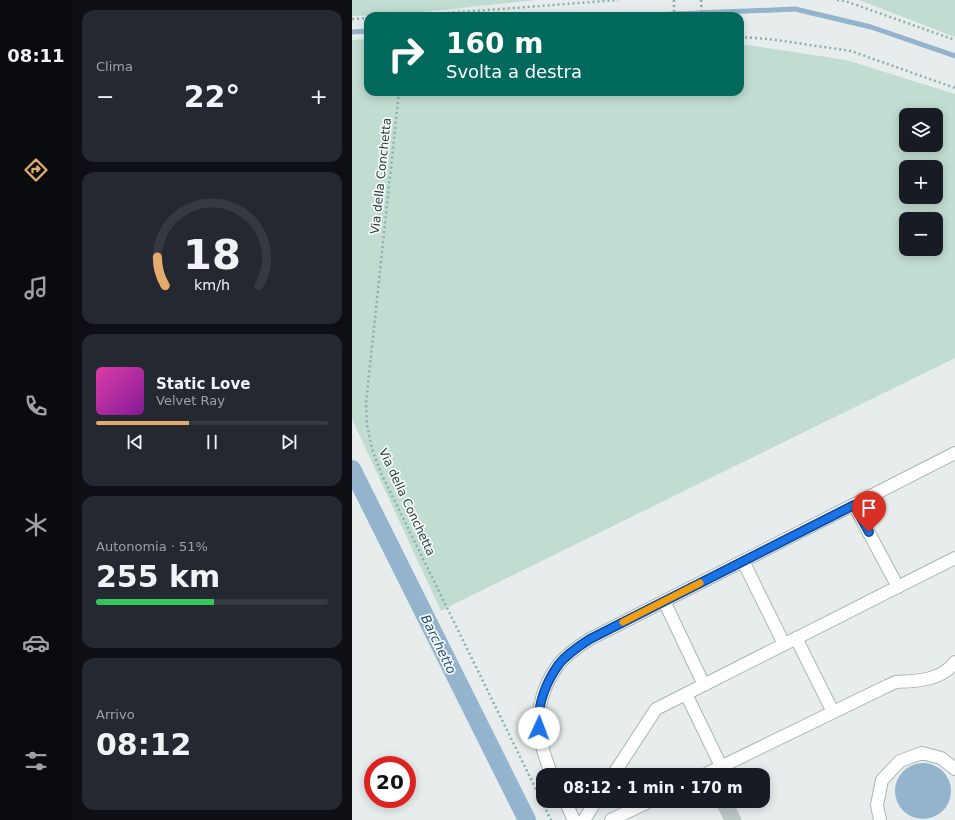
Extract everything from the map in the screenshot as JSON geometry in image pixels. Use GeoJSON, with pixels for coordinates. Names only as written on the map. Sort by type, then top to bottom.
{"type":"FeatureCollection","features":[{"type":"Feature","properties":{"kind":"lane"},"geometry":{"type":"LineString","coordinates":[[549,768],[544,755],[540,736],[538,719],[541,701],[559,664],[573,650],[590,639],[955,453]]}},
{"type":"Feature","properties":{"kind":"lane"},"geometry":{"type":"LineString","coordinates":[[854,505],[898,587]]}},
{"type":"Feature","properties":{"kind":"lane"},"geometry":{"type":"LineString","coordinates":[[618,768],[656,709],[955,558]]}},
{"type":"Feature","properties":{"kind":"lane"},"geometry":{"type":"LineString","coordinates":[[743,561],[784,644]]}},
{"type":"Feature","properties":{"kind":"lane"},"geometry":{"type":"LineString","coordinates":[[664,601],[704,685]]}},
{"type":"Feature","properties":{"kind":"lane"},"geometry":{"type":"LineString","coordinates":[[796,638],[833,712]]}},
{"type":"Feature","properties":{"kind":"lane"},"geometry":{"type":"LineString","coordinates":[[717,768],[887,686],[898,682],[922,681],[938,676],[952,667],[955,662]]}},
{"type":"Feature","properties":{"kind":"lane"},"geometry":{"type":"LineString","coordinates":[[686,694],[721,766]]}},
{"type":"Feature","properties":{"kind":"lane"},"geometry":{"type":"LineString","coordinates":[[880,820],[877,805],[882,780],[900,761],[922,753],[941,758],[955,769]]}},
{"type":"Feature","properties":{"kind":"lane"},"geometry":{"type":"LineString","coordinates":[[568,808],[574,820]]}},
{"type":"Feature","properties":{"kind":"lane"},"geometry":{"type":"LineString","coordinates":[[584,820],[592,808]]}},
{"type":"Feature","properties":{"kind":"lane"},"geometry":{"type":"LineString","coordinates":[[611,820],[636,808]]}},
{"type":"Feature","properties":{"kind":"path"},"geometry":{"type":"LineString","coordinates":[[460,12],[618,0]]}},
{"type":"Feature","properties":{"kind":"path"},"geometry":{"type":"LineString","coordinates":[[674,0],[674,12]]}},
{"type":"Feature","properties":{"kind":"path"},"geometry":{"type":"LineString","coordinates":[[701,0],[702,12]]}},
{"type":"Feature","properties":{"kind":"path"},"geometry":{"type":"LineString","coordinates":[[837,0],[844,1],[955,40]]}},
{"type":"Feature","properties":{"kind":"path"},"geometry":{"type":"LineString","coordinates":[[352,19],[364,18]]}},
{"type":"Feature","properties":{"kind":"path"},"geometry":{"type":"LineString","coordinates":[[744,37],[769,39],[850,51],[955,88]]}},
{"type":"Feature","properties":{"kind":"path","name":"Via della Conchetta"},"geometry":{"type":"LineString","coordinates":[[400,96],[366,402],[367,425],[372,449],[381,472],[551,820]]}},
{"type":"Feature","properties":{"kind":"green space"},"geometry":{"type":"Polygon","coordinates":[[[352,0],[537,0],[423,12],[364,12],[364,16],[352,16],[352,0]]]}},
{"type":"Feature","properties":{"kind":"green space"},"geometry":{"type":"Polygon","coordinates":[[[859,0],[955,0],[955,37],[859,0]]]}},
{"type":"Feature","properties":{"kind":"green space"},"geometry":{"type":"Polygon","coordinates":[[[364,39],[364,96],[744,96],[744,45],[846,60],[955,94],[955,358],[441,611],[352,419],[352,40],[364,39]]]}},
{"type":"Feature","properties":{"kind":"water"},"geometry":{"type":"Polygon","coordinates":[[[923,763],[934,765],[943,771],[949,780],[951,791],[949,802],[943,811],[934,817],[923,819],[912,817],[903,811],[897,802],[895,791],[897,780],[903,771],[912,765],[923,763]]]}},
{"type":"Feature","properties":{"kind":"building"},"geometry":{"type":"Polygon","coordinates":[[[718,808],[736,808],[742,820],[724,820],[718,808]]]}},
{"type":"Feature","properties":{"kind":"waterway"},"geometry":{"type":"LineString","coordinates":[[723,12],[795,9],[871,27],[955,56]]}},
{"type":"Feature","properties":{"kind":"waterway"},"geometry":{"type":"LineString","coordinates":[[352,32],[364,31]]}},
{"type":"Feature","properties":{"kind":"waterway","name":"Barchetto"},"geometry":{"type":"LineString","coordinates":[[352,469],[527,820]]}},
{"type":"Feature","properties":{"kind":"slow traffic"},"geometry":{"type":"LineString","coordinates":[[623,622],[700,583]]}},
{"type":"Feature","properties":{"kind":"route"},"geometry":{"type":"LineString","coordinates":[[539,728],[538,719],[541,701],[559,664],[573,650],[590,639],[854,505],[869,532]]}}]}
